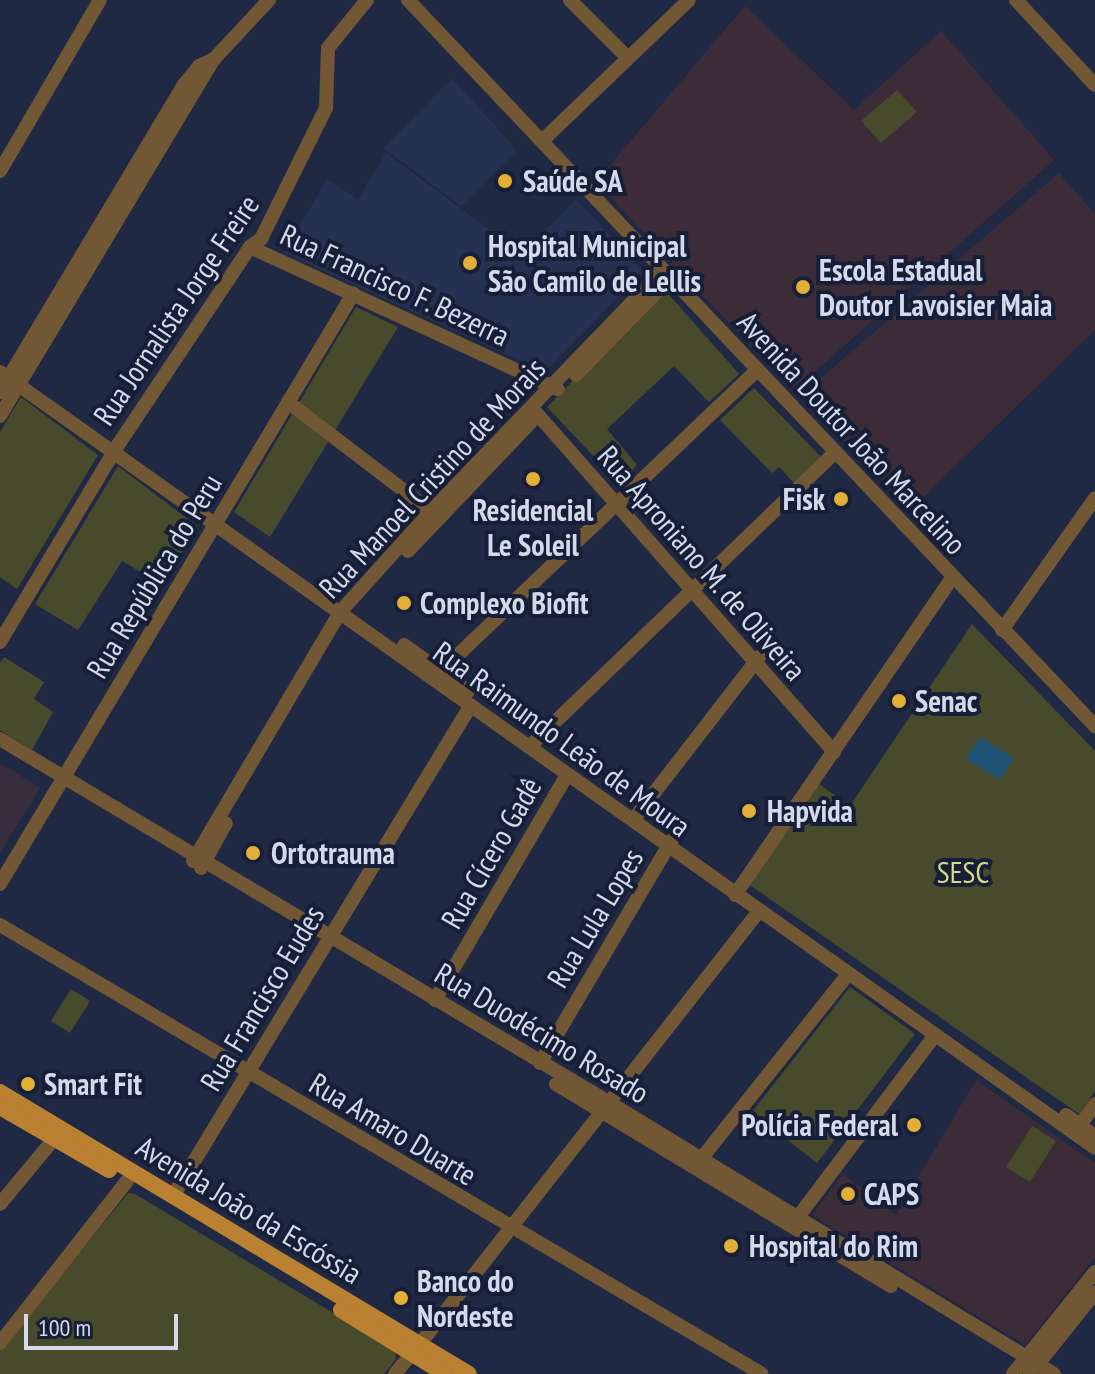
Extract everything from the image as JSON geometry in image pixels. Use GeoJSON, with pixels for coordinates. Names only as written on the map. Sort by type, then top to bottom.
{"type":"FeatureCollection","features":[{"type":"Feature","properties":{"kind":"main road","name":"Avenida João da Escóssia"},"geometry":{"type":"LineString","coordinates":[[0,1092],[173,1196],[415,1349],[445,1374]]}},
{"type":"Feature","properties":{"kind":"main road","name":"Avenida João da Escóssia"},"geometry":{"type":"LineString","coordinates":[[0,1107],[415,1349],[469,1374]]}},
{"type":"Feature","properties":{"kind":"street"},"geometry":{"type":"LineString","coordinates":[[0,171],[100,0]]}},
{"type":"Feature","properties":{"kind":"street"},"geometry":{"type":"LineString","coordinates":[[0,392],[107,226],[183,86],[199,66],[214,59],[269,0]]}},
{"type":"Feature","properties":{"kind":"street","name":"Rua Jornalista Jorge Freire"},"geometry":{"type":"LineString","coordinates":[[0,642],[116,448],[250,247],[261,239],[326,108],[328,48],[367,0]]}},
{"type":"Feature","properties":{"kind":"street","name":"Avenida Doutor João Marcelino"},"geometry":{"type":"LineString","coordinates":[[408,0],[1095,726]]}},
{"type":"Feature","properties":{"kind":"street"},"geometry":{"type":"LineString","coordinates":[[570,0],[628,58]]}},
{"type":"Feature","properties":{"kind":"street"},"geometry":{"type":"LineString","coordinates":[[543,140],[689,0]]}},
{"type":"Feature","properties":{"kind":"street"},"geometry":{"type":"LineString","coordinates":[[1016,0],[1095,85]]}},
{"type":"Feature","properties":{"kind":"street","name":"Rua Francisco F. Bezerra"},"geometry":{"type":"LineString","coordinates":[[250,247],[557,388]]}},
{"type":"Feature","properties":{"kind":"street","name":"Rua Manoel Cristino de Morais"},"geometry":{"type":"LineString","coordinates":[[198,862],[347,610],[666,274]]}},
{"type":"Feature","properties":{"kind":"street","name":"Rua República do Peru"},"geometry":{"type":"LineString","coordinates":[[0,884],[353,294]]}},
{"type":"Feature","properties":{"kind":"street","name":"Rua Raimundo Leão de Moura"},"geometry":{"type":"LineString","coordinates":[[0,361],[12,376],[347,610],[441,671],[567,775],[1095,1136]]}},
{"type":"Feature","properties":{"kind":"street"},"geometry":{"type":"LineString","coordinates":[[441,671],[757,370]]}},
{"type":"Feature","properties":{"kind":"street"},"geometry":{"type":"LineString","coordinates":[[0,416],[12,376]]}},
{"type":"Feature","properties":{"kind":"street"},"geometry":{"type":"LineString","coordinates":[[288,402],[436,514]]}},
{"type":"Feature","properties":{"kind":"street","name":"Rua Aproniano M. de Oliveira"},"geometry":{"type":"LineString","coordinates":[[537,409],[837,748]]}},
{"type":"Feature","properties":{"kind":"street"},"geometry":{"type":"LineString","coordinates":[[535,747],[838,457]]}},
{"type":"Feature","properties":{"kind":"street"},"geometry":{"type":"LineString","coordinates":[[1002,630],[1095,498]]}},
{"type":"Feature","properties":{"kind":"street"},"geometry":{"type":"LineString","coordinates":[[737,891],[953,577]]}},
{"type":"Feature","properties":{"kind":"street","name":"Rua Raimundo Leão de Moura"},"geometry":{"type":"LineString","coordinates":[[347,610],[471,705],[637,815],[669,844]]}},
{"type":"Feature","properties":{"kind":"street"},"geometry":{"type":"LineString","coordinates":[[637,815],[756,660]]}},
{"type":"Feature","properties":{"kind":"street","name":"Rua Francisco Eudes"},"geometry":{"type":"LineString","coordinates":[[173,1196],[471,705]]}},
{"type":"Feature","properties":{"kind":"street","name":"Rua Duodécimo Rosado"},"geometry":{"type":"LineString","coordinates":[[0,739],[61,782]]}},
{"type":"Feature","properties":{"kind":"street","name":"Rua Duodécimo Rosado"},"geometry":{"type":"LineString","coordinates":[[0,751],[61,782],[198,862],[607,1107],[1028,1368],[1054,1374]]}},
{"type":"Feature","properties":{"kind":"street","name":"Rua Cícero Gadê"},"geometry":{"type":"LineString","coordinates":[[435,1000],[567,775]]}},
{"type":"Feature","properties":{"kind":"street","name":"Rua Lula Lopes"},"geometry":{"type":"LineString","coordinates":[[540,1063],[669,844]]}},
{"type":"Feature","properties":{"kind":"street","name":"Rua Raimundo Leão de Moura"},"geometry":{"type":"LineString","coordinates":[[737,891],[759,911],[1095,1148]]}},
{"type":"Feature","properties":{"kind":"street"},"geometry":{"type":"LineString","coordinates":[[395,1374],[759,911]]}},
{"type":"Feature","properties":{"kind":"street","name":"Rua Amaro Duarte"},"geometry":{"type":"LineString","coordinates":[[0,925],[509,1228],[762,1374]]}},
{"type":"Feature","properties":{"kind":"street","name":"Rua Duodécimo Rosado"},"geometry":{"type":"LineString","coordinates":[[327,940],[435,1000],[607,1107],[798,1217],[1028,1368]]}},
{"type":"Feature","properties":{"kind":"street"},"geometry":{"type":"LineString","coordinates":[[701,1159],[848,974]]}},
{"type":"Feature","properties":{"kind":"street"},"geometry":{"type":"LineString","coordinates":[[798,1217],[935,1035]]}},
{"type":"Feature","properties":{"kind":"street"},"geometry":{"type":"LineString","coordinates":[[1080,1125],[1095,1104]]}},
{"type":"Feature","properties":{"kind":"street"},"geometry":{"type":"LineString","coordinates":[[0,1204],[54,1139]]}},
{"type":"Feature","properties":{"kind":"street"},"geometry":{"type":"LineString","coordinates":[[0,1343],[127,1181]]}},
{"type":"Feature","properties":{"kind":"street"},"geometry":{"type":"LineString","coordinates":[[1028,1368],[1095,1272]]}},
{"type":"Feature","properties":{"kind":"street"},"geometry":{"type":"LineString","coordinates":[[1028,1368],[1095,1293]]}},
{"type":"Feature","properties":{"kind":"shaded area","name":"Escola Estadual Doutor Lavoisier Maia"},"geometry":{"type":"Polygon","coordinates":[[[745,6],[854,110],[941,31],[1054,160],[793,391],[596,182],[745,6]]]}},
{"type":"Feature","properties":{"kind":"shaded area"},"geometry":{"type":"Polygon","coordinates":[[[452,78],[517,150],[461,206],[384,148],[452,78]]]}},
{"type":"Feature","properties":{"kind":"shaded area","name":"Hospital Municipal São Camilo de Lellis"},"geometry":{"type":"Polygon","coordinates":[[[386,153],[522,254],[576,199],[643,271],[545,372],[284,253],[327,179],[358,199],[386,153]]]}},
{"type":"Feature","properties":{"kind":"shaded area"},"geometry":{"type":"Polygon","coordinates":[[[1059,173],[1095,214],[1095,330],[911,509],[800,396],[1059,173]]]}},
{"type":"Feature","properties":{"kind":"shaded area"},"geometry":{"type":"Polygon","coordinates":[[[980,737],[1014,758],[1000,780],[966,759],[980,737]]]}},
{"type":"Feature","properties":{"kind":"shaded area"},"geometry":{"type":"Polygon","coordinates":[[[0,763],[40,788],[0,853],[0,763]]]}},
{"type":"Feature","properties":{"kind":"shaded area"},"geometry":{"type":"Polygon","coordinates":[[[976,1080],[1095,1163],[1095,1257],[1025,1345],[812,1215],[843,1174],[896,1215],[976,1080]]]}},
{"type":"Feature","properties":{"kind":"green space"},"geometry":{"type":"Polygon","coordinates":[[[897,90],[917,112],[881,143],[861,121],[897,90]]]}},
{"type":"Feature","properties":{"kind":"green space"},"geometry":{"type":"Polygon","coordinates":[[[664,289],[739,374],[709,402],[674,366],[607,429],[637,465],[620,484],[547,407],[664,289]]]}},
{"type":"Feature","properties":{"kind":"green space"},"geometry":{"type":"Polygon","coordinates":[[[356,307],[398,327],[270,537],[234,512],[356,307]]]}},
{"type":"Feature","properties":{"kind":"green space"},"geometry":{"type":"Polygon","coordinates":[[[754,388],[822,458],[795,484],[779,467],[772,473],[720,420],[754,388]]]}},
{"type":"Feature","properties":{"kind":"green space"},"geometry":{"type":"Polygon","coordinates":[[[21,397],[98,455],[17,589],[0,577],[0,432],[21,397]]]}},
{"type":"Feature","properties":{"kind":"green space"},"geometry":{"type":"Polygon","coordinates":[[[118,466],[197,526],[163,585],[122,561],[78,630],[35,604],[118,466]]]}},
{"type":"Feature","properties":{"kind":"green space","name":"SESC"},"geometry":{"type":"Polygon","coordinates":[[[972,624],[1095,751],[1095,1091],[1079,1114],[747,883],[819,784],[850,806],[972,624]]]}},
{"type":"Feature","properties":{"kind":"green space"},"geometry":{"type":"Polygon","coordinates":[[[4,657],[44,682],[34,699],[53,712],[32,750],[0,730],[0,663],[4,657]]]}},
{"type":"Feature","properties":{"kind":"green space"},"geometry":{"type":"Polygon","coordinates":[[[850,987],[915,1034],[817,1163],[752,1112],[850,987]]]}},
{"type":"Feature","properties":{"kind":"green space"},"geometry":{"type":"Polygon","coordinates":[[[71,989],[90,1001],[70,1033],[51,1021],[71,989]]]}},
{"type":"Feature","properties":{"kind":"green space"},"geometry":{"type":"Polygon","coordinates":[[[1032,1126],[1056,1141],[1030,1182],[1006,1167],[1032,1126]]]}},
{"type":"Feature","properties":{"kind":"green space"},"geometry":{"type":"Polygon","coordinates":[[[128,1193],[135,1194],[388,1346],[395,1351],[396,1359],[384,1374],[0,1374],[0,1351],[128,1193]]]}},
{"type":"Feature","properties":{"kind":"place","name":"Saúde SA"},"geometry":{"type":"Point","coordinates":[505,181]}},
{"type":"Feature","properties":{"kind":"place","name":"Hospital Municipal São Camilo de Lellis"},"geometry":{"type":"Point","coordinates":[470,263]}},
{"type":"Feature","properties":{"kind":"place","name":"Escola Estadual Doutor Lavoisier Maia"},"geometry":{"type":"Point","coordinates":[803,287]}},
{"type":"Feature","properties":{"kind":"place","name":"Residencial Le Soleil"},"geometry":{"type":"Point","coordinates":[533,479]}},
{"type":"Feature","properties":{"kind":"place","name":"Fisk"},"geometry":{"type":"Point","coordinates":[841,499]}},
{"type":"Feature","properties":{"kind":"place","name":"Complexo Biofit"},"geometry":{"type":"Point","coordinates":[404,603]}},
{"type":"Feature","properties":{"kind":"place","name":"Senac"},"geometry":{"type":"Point","coordinates":[899,701]}},
{"type":"Feature","properties":{"kind":"place","name":"Hapvida"},"geometry":{"type":"Point","coordinates":[749,811]}},
{"type":"Feature","properties":{"kind":"place","name":"Ortotrauma"},"geometry":{"type":"Point","coordinates":[253,853]}},
{"type":"Feature","properties":{"kind":"place","name":"Smart Fit"},"geometry":{"type":"Point","coordinates":[28,1084]}},
{"type":"Feature","properties":{"kind":"place","name":"Polícia Federal"},"geometry":{"type":"Point","coordinates":[914,1125]}},
{"type":"Feature","properties":{"kind":"place","name":"CAPS"},"geometry":{"type":"Point","coordinates":[848,1194]}},
{"type":"Feature","properties":{"kind":"place","name":"Hospital do Rim"},"geometry":{"type":"Point","coordinates":[731,1246]}},
{"type":"Feature","properties":{"kind":"place","name":"Banco do Nordeste"},"geometry":{"type":"Point","coordinates":[401,1298]}}]}
